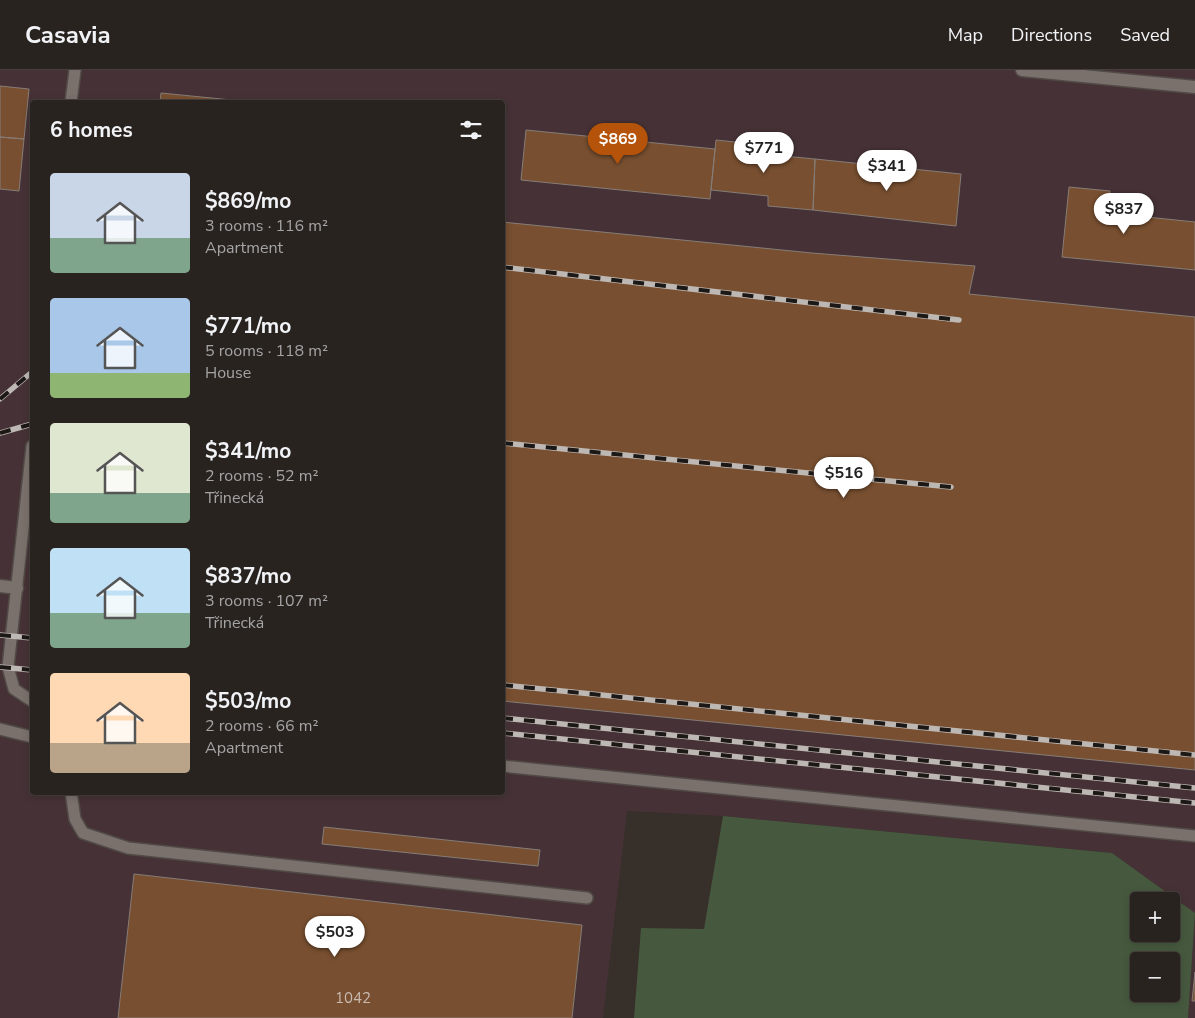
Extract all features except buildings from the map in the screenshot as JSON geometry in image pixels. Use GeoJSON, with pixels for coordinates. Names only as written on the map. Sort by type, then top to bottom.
{"type":"FeatureCollection","features":[{"type":"Feature","properties":{"kind":"street"},"geometry":{"type":"LineString","coordinates":[[1022,70],[1195,87]]}},
{"type":"Feature","properties":{"kind":"street"},"geometry":{"type":"LineString","coordinates":[[0,586],[16,588]]}},
{"type":"Feature","properties":{"kind":"lane"},"geometry":{"type":"LineString","coordinates":[[71,100],[75,70]]}},
{"type":"Feature","properties":{"kind":"lane"},"geometry":{"type":"LineString","coordinates":[[30,464],[8,667],[14,689],[30,700]]}},
{"type":"Feature","properties":{"kind":"lane"},"geometry":{"type":"LineString","coordinates":[[0,728],[30,736]]}},
{"type":"Feature","properties":{"kind":"lane"},"geometry":{"type":"LineString","coordinates":[[505,766],[1195,836]]}},
{"type":"Feature","properties":{"kind":"lane"},"geometry":{"type":"LineString","coordinates":[[71,795],[74,820],[83,833],[128,848],[587,898]]}},
{"type":"Feature","properties":{"kind":"shaded area"},"geometry":{"type":"Polygon","coordinates":[[[0,70],[1195,70],[1195,913],[1180,902],[1180,892],[1166,892],[1112,853],[723,816],[627,811],[603,1018],[0,1018],[0,70]]]}},
{"type":"Feature","properties":{"kind":"shaded area"},"geometry":{"type":"Polygon","coordinates":[[[1195,913],[1195,1018],[1188,1018],[1195,913]]]}},
{"type":"Feature","properties":{"kind":"green space"},"geometry":{"type":"Polygon","coordinates":[[[723,816],[1112,853],[1166,892],[1130,892],[1130,942],[1180,942],[1180,902],[1195,913],[1188,1018],[634,1018],[641,928],[704,929],[723,816]]]}},
{"type":"Feature","properties":{"kind":"railway"},"geometry":{"type":"LineString","coordinates":[[505,267],[959,320]]}},
{"type":"Feature","properties":{"kind":"railway"},"geometry":{"type":"LineString","coordinates":[[0,399],[30,374]]}},
{"type":"Feature","properties":{"kind":"railway"},"geometry":{"type":"LineString","coordinates":[[0,433],[30,425]]}},
{"type":"Feature","properties":{"kind":"railway"},"geometry":{"type":"LineString","coordinates":[[505,443],[951,487]]}},
{"type":"Feature","properties":{"kind":"railway"},"geometry":{"type":"LineString","coordinates":[[0,635],[30,638]]}},
{"type":"Feature","properties":{"kind":"railway"},"geometry":{"type":"LineString","coordinates":[[0,667],[30,670]]}},
{"type":"Feature","properties":{"kind":"railway"},"geometry":{"type":"LineString","coordinates":[[505,685],[1195,755]]}},
{"type":"Feature","properties":{"kind":"railway"},"geometry":{"type":"LineString","coordinates":[[505,718],[1195,788]]}},
{"type":"Feature","properties":{"kind":"railway"},"geometry":{"type":"LineString","coordinates":[[505,733],[1195,803]]}}]}
